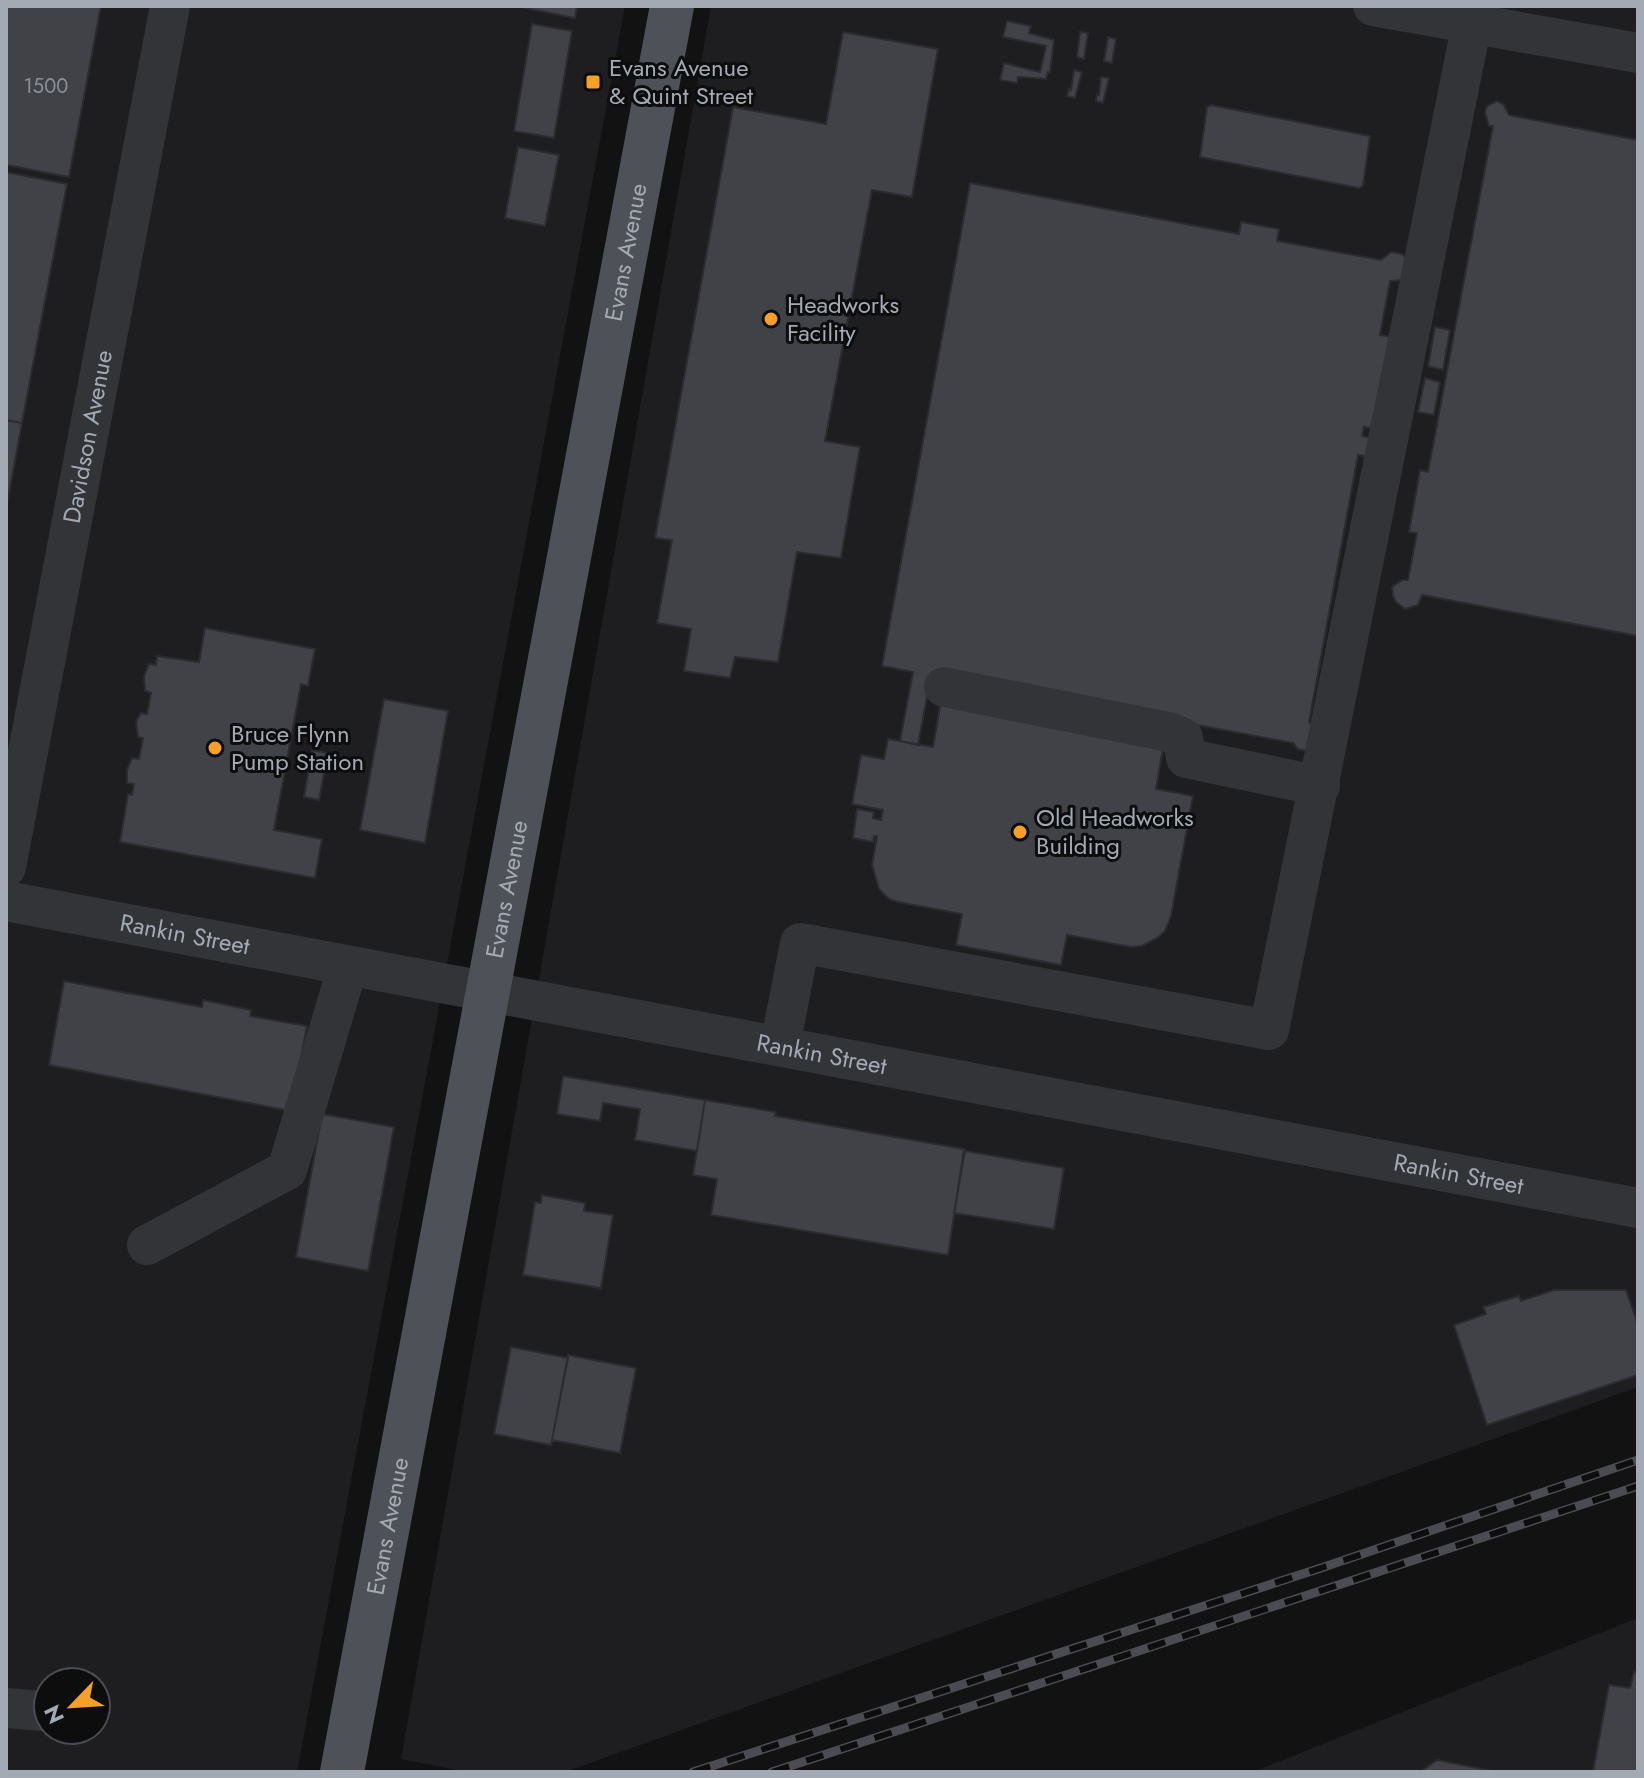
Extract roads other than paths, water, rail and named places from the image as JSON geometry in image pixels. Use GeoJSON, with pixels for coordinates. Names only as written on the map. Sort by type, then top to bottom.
{"type":"FeatureCollection","features":[{"type":"Feature","properties":{"kind":"main road","name":"Evans Avenue"},"geometry":{"type":"LineString","coordinates":[[342,1772],[672,6]]}},
{"type":"Feature","properties":{"kind":"street","name":"Davidson Avenue"},"geometry":{"type":"LineString","coordinates":[[6,867],[170,6]]}},
{"type":"Feature","properties":{"kind":"street"},"geometry":{"type":"LineString","coordinates":[[1373,6],[1638,53]]}},
{"type":"Feature","properties":{"kind":"street"},"geometry":{"type":"LineString","coordinates":[[780,1046],[800,943],[1269,1030],[1472,23]]}},
{"type":"Feature","properties":{"kind":"street"},"geometry":{"type":"LineString","coordinates":[[944,687],[1169,732],[1183,738],[1186,758],[1320,786]]}},
{"type":"Feature","properties":{"kind":"street","name":"Rankin Street"},"geometry":{"type":"LineString","coordinates":[[6,901],[1638,1208]]}},
{"type":"Feature","properties":{"kind":"street"},"geometry":{"type":"LineString","coordinates":[[147,1245],[287,1170],[348,966]]}},
{"type":"Feature","properties":{"kind":"railway"},"geometry":{"type":"LineString","coordinates":[[693,1772],[1321,1568],[1638,1460]]}},
{"type":"Feature","properties":{"kind":"railway"},"geometry":{"type":"LineString","coordinates":[[772,1772],[1638,1486]]}},
{"type":"Feature","properties":{"kind":"place","name":"Evans Avenue & Quint Street"},"geometry":{"type":"Point","coordinates":[593,82]}},
{"type":"Feature","properties":{"kind":"place","name":"Headworks Facility"},"geometry":{"type":"Point","coordinates":[771,319]}},
{"type":"Feature","properties":{"kind":"place","name":"Bruce Flynn Pump Station"},"geometry":{"type":"Point","coordinates":[215,748]}},
{"type":"Feature","properties":{"kind":"place","name":"Old Headworks Building"},"geometry":{"type":"Point","coordinates":[1020,832]}}]}
